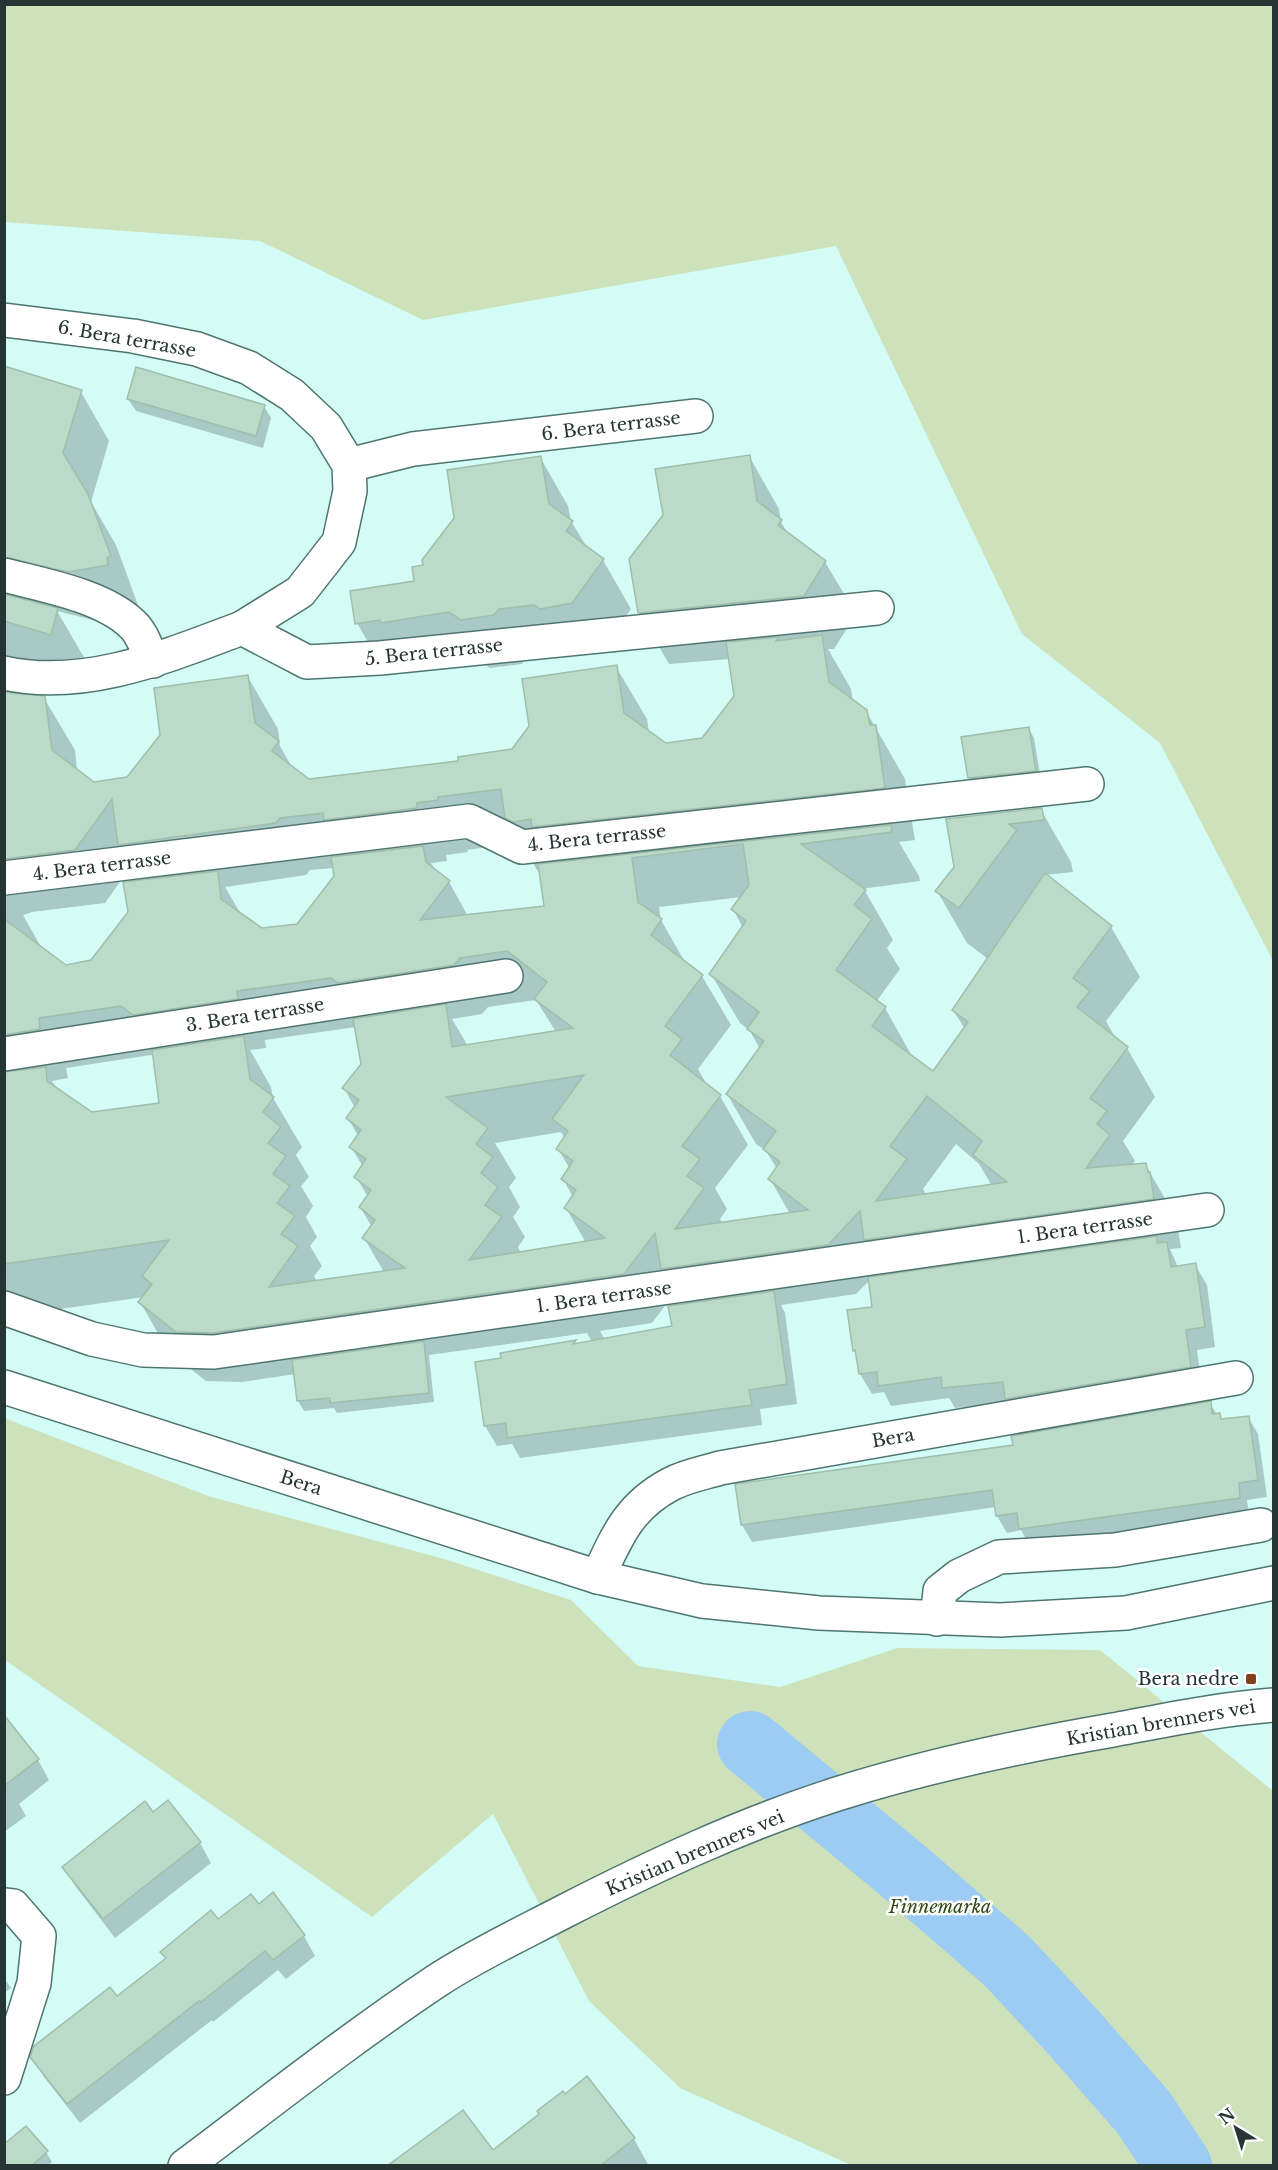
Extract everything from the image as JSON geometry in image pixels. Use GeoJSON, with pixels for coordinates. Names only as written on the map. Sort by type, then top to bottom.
{"type":"FeatureCollection","features":[{"type":"Feature","properties":{"kind":"street","name":"6. Bera terrasse"},"geometry":{"type":"LineString","coordinates":[[4,320],[133,336],[197,349],[249,368],[291,395],[326,427],[349,465],[413,449],[696,416]]}},
{"type":"Feature","properties":{"kind":"street"},"geometry":{"type":"LineString","coordinates":[[4,673],[23,677],[75,678],[153,661],[242,628],[300,592],[339,542],[350,491],[349,465]]}},
{"type":"Feature","properties":{"kind":"street"},"geometry":{"type":"LineString","coordinates":[[4,575],[66,591],[104,605],[134,625],[153,661]]}},
{"type":"Feature","properties":{"kind":"street","name":"5. Bera terrasse"},"geometry":{"type":"LineString","coordinates":[[242,628],[307,662],[380,658],[877,608]]}},
{"type":"Feature","properties":{"kind":"street","name":"4. Bera terrasse"},"geometry":{"type":"LineString","coordinates":[[4,878],[469,821],[522,847],[1087,784]]}},
{"type":"Feature","properties":{"kind":"street","name":"3. Bera terrasse"},"geometry":{"type":"LineString","coordinates":[[4,1054],[506,976]]}},
{"type":"Feature","properties":{"kind":"street","name":"1. Bera terrasse"},"geometry":{"type":"LineString","coordinates":[[4,1308],[92,1339],[143,1350],[214,1352],[1208,1210]]}},
{"type":"Feature","properties":{"kind":"street","name":"Bera"},"geometry":{"type":"LineString","coordinates":[[598,1577],[617,1535],[637,1508],[672,1484],[720,1468],[1236,1378]]}},
{"type":"Feature","properties":{"kind":"street","name":"Bera"},"geometry":{"type":"LineString","coordinates":[[4,1387],[598,1577],[702,1601],[819,1613],[1000,1620],[1126,1613],[1274,1583]]}},
{"type":"Feature","properties":{"kind":"street"},"geometry":{"type":"LineString","coordinates":[[937,1619],[940,1591],[959,1576],[999,1557],[1115,1550],[1261,1525]]}},
{"type":"Feature","properties":{"kind":"street","name":"Kristian brenners vei"},"geometry":{"type":"LineString","coordinates":[[192,2164],[317,2066],[441,1979],[533,1928],[683,1854],[837,1794],[951,1764],[1082,1735],[1233,1708],[1274,1705]]}},
{"type":"Feature","properties":{"kind":"street"},"geometry":{"type":"LineString","coordinates":[[4,1905],[13,1906],[39,1935],[34,1983],[4,2078]]}},
{"type":"Feature","properties":{"kind":"green space"},"geometry":{"type":"Polygon","coordinates":[[[4,5],[1273,5],[1273,961],[1160,743],[1022,634],[836,246],[423,320],[260,241],[5,222],[4,5]]]}},
{"type":"Feature","properties":{"kind":"green space","name":"Finnemarka"},"geometry":{"type":"Polygon","coordinates":[[[4,1418],[211,1497],[441,1558],[571,1600],[638,1666],[780,1687],[897,1648],[1100,1650],[1273,1791],[1273,2165],[851,2165],[680,2088],[589,2001],[493,1814],[372,1917],[5,1660],[4,1418]]]}},
{"type":"Feature","properties":{"kind":"building"},"geometry":{"type":"Polygon","coordinates":[[[4,366],[82,390],[63,453],[88,494],[111,556],[107,558],[108,565],[68,572],[4,557],[4,366]]]}},
{"type":"Feature","properties":{"kind":"building"},"geometry":{"type":"Polygon","coordinates":[[[136,367],[265,405],[256,436],[127,399],[136,367]]]}},
{"type":"Feature","properties":{"kind":"building"},"geometry":{"type":"Polygon","coordinates":[[[750,455],[757,501],[782,520],[778,525],[826,561],[804,596],[638,613],[629,559],[663,515],[655,469],[750,455]]]}},
{"type":"Feature","properties":{"kind":"building"},"geometry":{"type":"Polygon","coordinates":[[[541,456],[549,504],[573,521],[566,531],[604,559],[572,603],[540,609],[534,605],[499,609],[494,615],[461,620],[449,612],[381,623],[380,620],[355,624],[350,591],[414,581],[412,567],[423,565],[422,560],[454,518],[447,470],[541,456]]]}},
{"type":"Feature","properties":{"kind":"building"},"geometry":{"type":"Polygon","coordinates":[[[4,594],[58,608],[51,635],[4,621],[4,594]]]}},
{"type":"Feature","properties":{"kind":"building"},"geometry":{"type":"Polygon","coordinates":[[[822,635],[829,682],[867,710],[870,725],[876,725],[885,788],[532,827],[531,819],[513,822],[505,818],[501,789],[438,797],[438,800],[417,803],[417,808],[324,820],[323,813],[280,818],[276,823],[118,845],[112,799],[75,850],[4,859],[4,692],[45,696],[52,750],[94,782],[127,777],[160,735],[154,688],[248,675],[255,723],[279,741],[272,751],[309,779],[458,761],[458,757],[512,749],[529,726],[522,679],[617,665],[624,713],[666,743],[702,738],[734,696],[726,642],[779,637],[776,641],[822,635]]]}},
{"type":"Feature","properties":{"kind":"building"},"geometry":{"type":"Polygon","coordinates":[[[1029,727],[1036,771],[968,778],[961,737],[1029,727]]]}},
{"type":"Feature","properties":{"kind":"building"},"geometry":{"type":"Polygon","coordinates":[[[1042,808],[1044,820],[1009,824],[1017,830],[959,908],[935,891],[954,867],[946,819],[1042,808]]]}},
{"type":"Feature","properties":{"kind":"building"},"geometry":{"type":"Polygon","coordinates":[[[891,825],[892,832],[801,844],[866,890],[854,905],[872,919],[836,970],[886,1007],[872,1026],[933,1071],[968,1022],[952,1010],[1045,873],[1112,926],[1073,978],[1090,991],[1077,1007],[1128,1047],[1090,1098],[1107,1111],[1097,1124],[1110,1135],[1086,1168],[1146,1163],[1148,1172],[1150,1172],[1154,1199],[864,1240],[860,1211],[828,1245],[661,1269],[655,1233],[624,1274],[213,1333],[176,1332],[138,1302],[152,1284],[142,1276],[169,1240],[4,1264],[4,1072],[46,1067],[47,1081],[92,1112],[159,1103],[152,1050],[244,1036],[250,1079],[274,1097],[263,1112],[281,1127],[268,1143],[286,1156],[273,1174],[290,1186],[277,1203],[295,1216],[281,1234],[298,1246],[269,1287],[405,1268],[362,1238],[375,1220],[359,1207],[371,1190],[354,1177],[366,1159],[349,1147],[361,1130],[346,1118],[359,1100],[342,1088],[361,1064],[353,1019],[446,1004],[452,1047],[573,1028],[534,999],[547,982],[507,951],[460,958],[454,965],[338,983],[331,978],[237,991],[238,999],[133,1015],[121,1006],[39,1018],[40,1029],[4,1035],[4,919],[66,965],[91,960],[128,912],[123,882],[218,871],[221,899],[262,928],[297,924],[334,876],[331,857],[423,846],[426,862],[450,881],[420,920],[544,906],[538,864],[891,825]],[[743,844],[632,858],[638,902],[662,919],[651,935],[703,975],[665,1026],[682,1039],[670,1055],[721,1095],[682,1146],[700,1159],[687,1176],[704,1188],[675,1229],[808,1210],[768,1179],[780,1162],[763,1149],[776,1131],[726,1094],[764,1041],[747,1029],[759,1012],[709,974],[746,921],[731,909],[749,885],[743,844]],[[584,1075],[446,1097],[488,1128],[476,1144],[493,1157],[481,1173],[498,1187],[485,1205],[502,1217],[469,1260],[605,1238],[564,1208],[576,1190],[561,1179],[573,1161],[556,1149],[568,1131],[552,1119],[584,1075]],[[927,1096],[890,1146],[907,1159],[876,1201],[1007,1182],[973,1155],[982,1141],[927,1096]]]}},
{"type":"Feature","properties":{"kind":"building"},"geometry":{"type":"Polygon","coordinates":[[[1157,1236],[1157,1243],[1167,1242],[1171,1267],[1196,1263],[1205,1327],[1186,1330],[1191,1367],[1005,1399],[1003,1382],[942,1388],[941,1377],[878,1386],[877,1372],[859,1374],[847,1310],[872,1307],[868,1277],[1157,1236]]]}},
{"type":"Feature","properties":{"kind":"building"},"geometry":{"type":"Polygon","coordinates":[[[774,1291],[787,1384],[749,1390],[752,1405],[507,1438],[506,1423],[484,1426],[475,1362],[501,1358],[500,1353],[576,1340],[573,1344],[672,1326],[668,1306],[774,1291]]]}},
{"type":"Feature","properties":{"kind":"building"},"geometry":{"type":"Polygon","coordinates":[[[424,1341],[429,1393],[330,1403],[330,1398],[297,1401],[292,1360],[424,1341]]]}},
{"type":"Feature","properties":{"kind":"building"},"geometry":{"type":"Polygon","coordinates":[[[1211,1401],[1212,1414],[1220,1413],[1221,1419],[1249,1416],[1258,1480],[1239,1483],[1240,1498],[1019,1529],[1017,1513],[996,1516],[992,1490],[741,1525],[735,1484],[1013,1445],[1011,1436],[1211,1401]]]}},
{"type":"Feature","properties":{"kind":"building"},"geometry":{"type":"Polygon","coordinates":[[[4,1715],[39,1759],[4,1786],[4,1715]]]}},
{"type":"Feature","properties":{"kind":"building"},"geometry":{"type":"Polygon","coordinates":[[[168,1800],[201,1842],[103,1919],[62,1867],[145,1801],[153,1812],[168,1800]]]}},
{"type":"Feature","properties":{"kind":"building"},"geometry":{"type":"Polygon","coordinates":[[[273,1892],[305,1935],[273,1960],[265,1951],[67,2104],[30,2057],[34,2046],[110,1987],[117,1996],[166,1958],[160,1952],[211,1910],[218,1919],[251,1894],[259,1904],[273,1892]]]}},
{"type":"Feature","properties":{"kind":"building"},"geometry":{"type":"Polygon","coordinates":[[[587,2076],[635,2138],[600,2166],[387,2166],[463,2110],[493,2150],[539,2114],[537,2111],[563,2091],[565,2094],[587,2076]]]}},
{"type":"Feature","properties":{"kind":"building"},"geometry":{"type":"Polygon","coordinates":[[[26,2126],[48,2151],[31,2166],[4,2166],[4,2144],[26,2126]]]}},
{"type":"Feature","properties":{"kind":"waterway"},"geometry":{"type":"LineString","coordinates":[[750,1744],[908,1875],[1007,1961],[1143,2112],[1179,2166]]}},
{"type":"Feature","properties":{"kind":"place","name":"Bera nedre"},"geometry":{"type":"Point","coordinates":[1251,1679]}}]}
